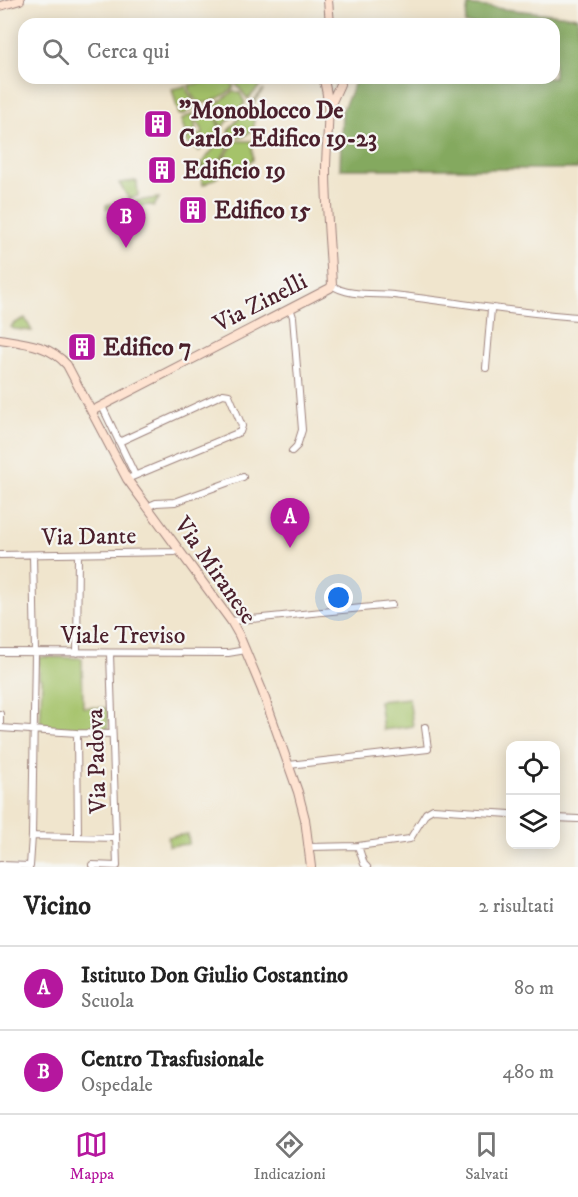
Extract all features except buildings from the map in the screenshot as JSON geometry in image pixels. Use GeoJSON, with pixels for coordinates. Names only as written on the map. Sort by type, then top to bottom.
{"type":"FeatureCollection","features":[{"type":"Feature","properties":{"kind":"main road"},"geometry":{"type":"LineString","coordinates":[[0,6],[20,0]]}},
{"type":"Feature","properties":{"kind":"main road"},"geometry":{"type":"LineString","coordinates":[[328,0],[330,18]]}},
{"type":"Feature","properties":{"kind":"main road"},"geometry":{"type":"LineString","coordinates":[[325,84],[329,107],[326,171],[332,285]]}},
{"type":"Feature","properties":{"kind":"main road"},"geometry":{"type":"LineString","coordinates":[[329,107],[340,84]]}},
{"type":"Feature","properties":{"kind":"main road","name":"Via Zinelli"},"geometry":{"type":"LineString","coordinates":[[92,411],[332,285]]}},
{"type":"Feature","properties":{"kind":"main road","name":"Via Miranese"},"geometry":{"type":"LineString","coordinates":[[0,339],[36,345],[56,354],[67,365],[147,507],[231,621],[246,650],[289,765],[302,806],[311,867]]}},
{"type":"Feature","properties":{"kind":"street","name":"Via Zinelli"},"geometry":{"type":"LineString","coordinates":[[332,285],[338,290],[578,317]]}},
{"type":"Feature","properties":{"kind":"street"},"geometry":{"type":"LineString","coordinates":[[290,308],[293,317],[302,430],[297,446],[292,451]]}},
{"type":"Feature","properties":{"kind":"street"},"geometry":{"type":"LineString","coordinates":[[486,368],[491,309]]}},
{"type":"Feature","properties":{"kind":"street"},"geometry":{"type":"LineString","coordinates":[[119,442],[226,394],[229,395],[242,426],[240,432],[131,477]]}},
{"type":"Feature","properties":{"kind":"street","name":"Via Miranese"},"geometry":{"type":"LineString","coordinates":[[102,406],[119,442],[131,477]]}},
{"type":"Feature","properties":{"kind":"street"},"geometry":{"type":"LineString","coordinates":[[147,507],[156,503],[175,502],[243,477]]}},
{"type":"Feature","properties":{"kind":"street","name":"Via Dante"},"geometry":{"type":"LineString","coordinates":[[0,555],[174,552],[178,549]]}},
{"type":"Feature","properties":{"kind":"street"},"geometry":{"type":"LineString","coordinates":[[77,653],[78,554]]}},
{"type":"Feature","properties":{"kind":"street"},"geometry":{"type":"LineString","coordinates":[[0,867],[0,865],[30,866],[35,731],[33,555]]}},
{"type":"Feature","properties":{"kind":"street"},"geometry":{"type":"LineString","coordinates":[[231,621],[392,605]]}},
{"type":"Feature","properties":{"kind":"street","name":"Viale Treviso"},"geometry":{"type":"LineString","coordinates":[[0,652],[110,654],[228,653],[246,650]]}},
{"type":"Feature","properties":{"kind":"street","name":"Via Padova"},"geometry":{"type":"LineString","coordinates":[[92,866],[117,867],[110,654]]}},
{"type":"Feature","properties":{"kind":"street"},"geometry":{"type":"LineString","coordinates":[[0,714],[0,728],[77,734],[112,734]]}},
{"type":"Feature","properties":{"kind":"street"},"geometry":{"type":"LineString","coordinates":[[289,765],[428,749],[425,727]]}},
{"type":"Feature","properties":{"kind":"street","name":"Via Padova"},"geometry":{"type":"LineString","coordinates":[[77,734],[78,837]]}},
{"type":"Feature","properties":{"kind":"street"},"geometry":{"type":"LineString","coordinates":[[309,847],[358,846],[410,839],[426,813],[433,809],[506,814]]}},
{"type":"Feature","properties":{"kind":"street"},"geometry":{"type":"LineString","coordinates":[[560,818],[578,819]]}},
{"type":"Feature","properties":{"kind":"street"},"geometry":{"type":"LineString","coordinates":[[32,836],[116,838]]}},
{"type":"Feature","properties":{"kind":"street"},"geometry":{"type":"LineString","coordinates":[[358,846],[363,864],[367,867]]}},
{"type":"Feature","properties":{"kind":"green space"},"geometry":{"type":"Polygon","coordinates":[[[468,5],[578,17],[578,169],[340,169],[342,111],[354,84],[560,84],[560,18],[466,18],[468,5]]]}},
{"type":"Feature","properties":{"kind":"green space"},"geometry":{"type":"Polygon","coordinates":[[[232,84],[234,86],[220,98],[201,102],[196,100],[189,85],[232,84]]]}},
{"type":"Feature","properties":{"kind":"green space"},"geometry":{"type":"Polygon","coordinates":[[[236,84],[260,86],[248,99],[236,84]]]}},
{"type":"Feature","properties":{"kind":"green space"},"geometry":{"type":"Polygon","coordinates":[[[186,86],[196,106],[183,115],[179,115],[172,89],[186,86]]]}},
{"type":"Feature","properties":{"kind":"green space"},"geometry":{"type":"Polygon","coordinates":[[[263,90],[253,104],[254,129],[243,137],[232,136],[228,131],[263,90]]]}},
{"type":"Feature","properties":{"kind":"green space"},"geometry":{"type":"Polygon","coordinates":[[[234,91],[240,93],[245,103],[222,127],[215,105],[234,91]]]}},
{"type":"Feature","properties":{"kind":"green space"},"geometry":{"type":"Polygon","coordinates":[[[204,108],[213,110],[220,130],[199,151],[189,145],[186,138],[203,134],[197,122],[198,111],[204,108]]]}},
{"type":"Feature","properties":{"kind":"green space"},"geometry":{"type":"Polygon","coordinates":[[[193,113],[196,130],[190,133],[185,132],[181,120],[193,113]]]}},
{"type":"Feature","properties":{"kind":"green space"},"geometry":{"type":"Polygon","coordinates":[[[225,135],[231,140],[229,146],[215,169],[208,169],[201,164],[225,135]]]}},
{"type":"Feature","properties":{"kind":"green space"},"geometry":{"type":"Polygon","coordinates":[[[235,141],[252,141],[253,160],[221,174],[219,171],[222,161],[235,141]]]}},
{"type":"Feature","properties":{"kind":"green space"},"geometry":{"type":"Polygon","coordinates":[[[199,165],[217,174],[218,177],[203,185],[201,173],[197,168],[199,165]]]}},
{"type":"Feature","properties":{"kind":"green space"},"geometry":{"type":"Polygon","coordinates":[[[135,181],[138,196],[129,199],[119,183],[135,181]]]}},
{"type":"Feature","properties":{"kind":"green space"},"geometry":{"type":"Polygon","coordinates":[[[159,198],[154,206],[106,209],[106,205],[159,198]]]}},
{"type":"Feature","properties":{"kind":"green space"},"geometry":{"type":"Polygon","coordinates":[[[25,318],[32,331],[11,327],[13,324],[25,318]]]}},
{"type":"Feature","properties":{"kind":"green space"},"geometry":{"type":"Polygon","coordinates":[[[39,657],[82,658],[83,707],[108,708],[108,730],[40,728],[42,679],[39,678],[39,657]]]}},
{"type":"Feature","properties":{"kind":"green space"},"geometry":{"type":"Polygon","coordinates":[[[409,698],[413,726],[383,730],[379,701],[409,698]]]}},
{"type":"Feature","properties":{"kind":"green space"},"geometry":{"type":"Polygon","coordinates":[[[188,834],[189,844],[169,846],[168,837],[188,834]]]}},
{"type":"Feature","properties":{"kind":"place","name":"\"Monoblocco De Carlo\" Edifico 19-23"},"geometry":{"type":"Point","coordinates":[158,124]}},
{"type":"Feature","properties":{"kind":"place","name":"Edificio 19"},"geometry":{"type":"Point","coordinates":[162,170]}},
{"type":"Feature","properties":{"kind":"place","name":"Edifico 15"},"geometry":{"type":"Point","coordinates":[193,210]}},
{"type":"Feature","properties":{"kind":"place","name":"Centro Trasfusionale"},"geometry":{"type":"Point","coordinates":[126,248]}},
{"type":"Feature","properties":{"kind":"place","name":"Edifico 7"},"geometry":{"type":"Point","coordinates":[82,347]}},
{"type":"Feature","properties":{"kind":"place","name":"Istituto Don Giulio Costantino"},"geometry":{"type":"Point","coordinates":[290,548]}}]}
